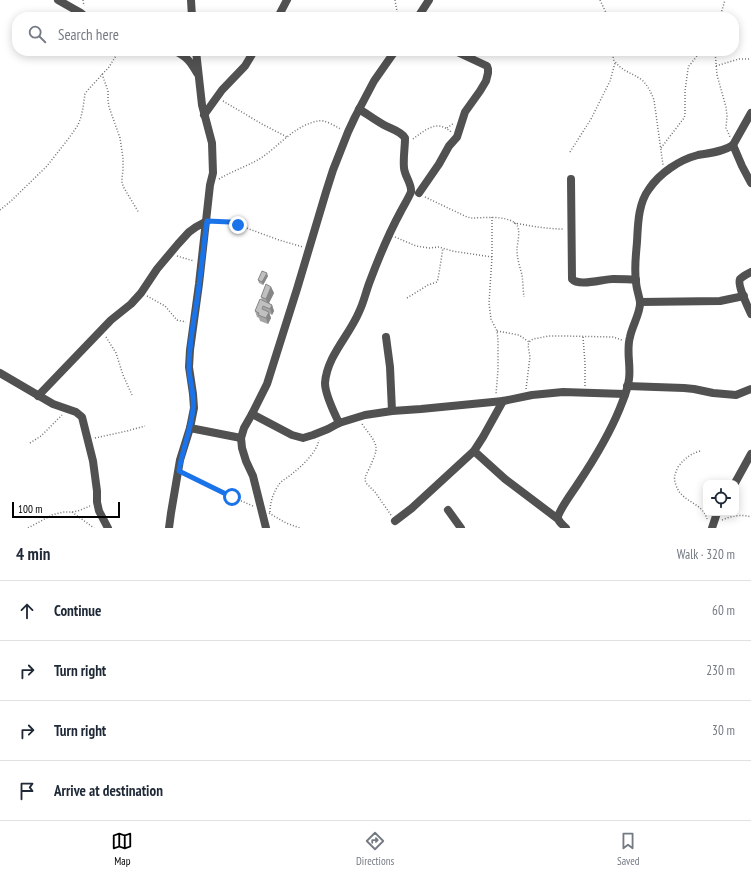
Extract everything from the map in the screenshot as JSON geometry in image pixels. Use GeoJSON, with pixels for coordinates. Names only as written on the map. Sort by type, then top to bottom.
{"type":"FeatureCollection","features":[{"type":"Feature","properties":{"kind":"street"},"geometry":{"type":"LineString","coordinates":[[58,0],[79,12]]}},
{"type":"Feature","properties":{"kind":"street"},"geometry":{"type":"LineString","coordinates":[[191,0],[192,12]]}},
{"type":"Feature","properties":{"kind":"street"},"geometry":{"type":"LineString","coordinates":[[281,12],[287,0]]}},
{"type":"Feature","properties":{"kind":"street"},"geometry":{"type":"LineString","coordinates":[[421,12],[429,0]]}},
{"type":"Feature","properties":{"kind":"street"},"geometry":{"type":"LineString","coordinates":[[184,56],[190,61],[198,76]]}},
{"type":"Feature","properties":{"kind":"street"},"geometry":{"type":"LineString","coordinates":[[169,528],[180,460],[190,428],[194,408],[189,367],[200,284],[210,185],[213,173],[212,143],[204,115],[196,56]]}},
{"type":"Feature","properties":{"kind":"street"},"geometry":{"type":"LineString","coordinates":[[204,115],[216,97],[245,66],[251,56]]}},
{"type":"Feature","properties":{"kind":"street"},"geometry":{"type":"LineString","coordinates":[[266,528],[253,476],[242,448],[241,438],[244,428],[267,384],[331,177],[348,132],[374,81],[392,56]]}},
{"type":"Feature","properties":{"kind":"street"},"geometry":{"type":"LineString","coordinates":[[418,193],[439,164],[449,146],[457,137],[465,112],[480,91],[488,73],[487,66],[466,56]]}},
{"type":"Feature","properties":{"kind":"street"},"geometry":{"type":"LineString","coordinates":[[339,423],[328,397],[325,384],[327,374],[336,351],[354,324],[360,311],[370,281],[411,192],[404,167],[404,136],[359,109]]}},
{"type":"Feature","properties":{"kind":"street"},"geometry":{"type":"LineString","coordinates":[[558,518],[560,512],[601,448],[611,428],[629,379],[628,344],[640,302],[636,280],[635,261],[638,223],[641,204],[644,197],[649,189],[664,173],[684,160],[728,148],[734,144],[751,113]]}},
{"type":"Feature","properties":{"kind":"street"},"geometry":{"type":"LineString","coordinates":[[734,144],[742,166],[751,183]]}},
{"type":"Feature","properties":{"kind":"street"},"geometry":{"type":"LineString","coordinates":[[571,179],[571,275],[573,281],[591,282],[612,279],[636,280]]}},
{"type":"Feature","properties":{"kind":"street"},"geometry":{"type":"LineString","coordinates":[[38,396],[111,320],[131,304],[141,293],[170,253],[189,232],[207,221]]}},
{"type":"Feature","properties":{"kind":"street"},"geometry":{"type":"LineString","coordinates":[[751,272],[743,276],[739,282],[751,314]]}},
{"type":"Feature","properties":{"kind":"street"},"geometry":{"type":"LineString","coordinates":[[640,302],[720,301],[744,296]]}},
{"type":"Feature","properties":{"kind":"street"},"geometry":{"type":"LineString","coordinates":[[386,337],[390,367],[392,411]]}},
{"type":"Feature","properties":{"kind":"street"},"geometry":{"type":"LineString","coordinates":[[0,373],[52,404],[76,412],[82,417],[93,461],[99,511],[108,528]]}},
{"type":"Feature","properties":{"kind":"street"},"geometry":{"type":"LineString","coordinates":[[252,414],[297,437],[303,438],[364,414],[499,401],[563,392],[684,388],[736,395],[751,389]]}},
{"type":"Feature","properties":{"kind":"street"},"geometry":{"type":"LineString","coordinates":[[395,521],[412,508],[474,451],[483,437],[499,401]]}},
{"type":"Feature","properties":{"kind":"street"},"geometry":{"type":"LineString","coordinates":[[190,428],[241,438]]}},
{"type":"Feature","properties":{"kind":"street"},"geometry":{"type":"LineString","coordinates":[[474,451],[505,479],[558,518],[566,528]]}},
{"type":"Feature","properties":{"kind":"street"},"geometry":{"type":"LineString","coordinates":[[737,480],[751,454]]}},
{"type":"Feature","properties":{"kind":"street"},"geometry":{"type":"LineString","coordinates":[[448,510],[461,528]]}},
{"type":"Feature","properties":{"kind":"path"},"geometry":{"type":"LineString","coordinates":[[396,0],[397,12]]}},
{"type":"Feature","properties":{"kind":"path"},"geometry":{"type":"LineString","coordinates":[[600,0],[606,12]]}},
{"type":"Feature","properties":{"kind":"path"},"geometry":{"type":"LineString","coordinates":[[721,12],[724,0]]}},
{"type":"Feature","properties":{"kind":"path"},"geometry":{"type":"LineString","coordinates":[[0,210],[12,201],[48,166],[69,138],[78,125],[81,117],[85,94],[115,56]]}},
{"type":"Feature","properties":{"kind":"path"},"geometry":{"type":"LineString","coordinates":[[613,56],[615,63],[624,71],[642,81],[651,91],[654,100],[664,173]]}},
{"type":"Feature","properties":{"kind":"path"},"geometry":{"type":"LineString","coordinates":[[661,148],[684,118],[685,91],[688,69],[697,56]]}},
{"type":"Feature","properties":{"kind":"path"},"geometry":{"type":"LineString","coordinates":[[715,56],[717,75],[726,107],[726,128],[734,144]]}},
{"type":"Feature","properties":{"kind":"path"},"geometry":{"type":"LineString","coordinates":[[716,66],[739,59],[751,59]]}},
{"type":"Feature","properties":{"kind":"path"},"geometry":{"type":"LineString","coordinates":[[570,152],[591,119],[610,81],[615,63]]}},
{"type":"Feature","properties":{"kind":"path"},"geometry":{"type":"LineString","coordinates":[[102,74],[108,91],[109,107],[120,138],[123,158],[122,183],[139,214]]}},
{"type":"Feature","properties":{"kind":"path"},"geometry":{"type":"LineString","coordinates":[[216,97],[287,137]]}},
{"type":"Feature","properties":{"kind":"path"},"geometry":{"type":"LineString","coordinates":[[210,185],[227,174],[260,158],[287,137],[311,123],[320,120],[348,132]]}},
{"type":"Feature","properties":{"kind":"path"},"geometry":{"type":"LineString","coordinates":[[405,145],[433,126],[447,128],[457,137]]}},
{"type":"Feature","properties":{"kind":"path"},"geometry":{"type":"LineString","coordinates":[[418,193],[471,218],[492,217],[514,223],[546,228],[572,229]]}},
{"type":"Feature","properties":{"kind":"path"},"geometry":{"type":"LineString","coordinates":[[492,217],[492,258],[489,303],[491,320],[497,331],[498,340],[499,401]]}},
{"type":"Feature","properties":{"kind":"path"},"geometry":{"type":"LineString","coordinates":[[207,221],[230,222],[280,240],[309,248]]}},
{"type":"Feature","properties":{"kind":"path"},"geometry":{"type":"LineString","coordinates":[[514,223],[517,225],[518,230],[518,265],[522,276],[524,297]]}},
{"type":"Feature","properties":{"kind":"path"},"geometry":{"type":"LineString","coordinates":[[390,235],[416,246],[443,248],[492,258]]}},
{"type":"Feature","properties":{"kind":"path"},"geometry":{"type":"LineString","coordinates":[[407,298],[428,285],[437,282],[443,248]]}},
{"type":"Feature","properties":{"kind":"path"},"geometry":{"type":"LineString","coordinates":[[170,253],[202,263]]}},
{"type":"Feature","properties":{"kind":"path"},"geometry":{"type":"LineString","coordinates":[[141,293],[165,306],[177,320],[194,323]]}},
{"type":"Feature","properties":{"kind":"path"},"geometry":{"type":"LineString","coordinates":[[102,330],[116,353],[123,375],[132,395]]}},
{"type":"Feature","properties":{"kind":"path"},"geometry":{"type":"LineString","coordinates":[[497,331],[520,335],[529,342]]}},
{"type":"Feature","properties":{"kind":"path"},"geometry":{"type":"LineString","coordinates":[[525,397],[530,357],[528,347],[529,342],[533,339],[549,336],[618,338],[628,344]]}},
{"type":"Feature","properties":{"kind":"path"},"geometry":{"type":"LineString","coordinates":[[583,337],[585,392]]}},
{"type":"Feature","properties":{"kind":"path"},"geometry":{"type":"LineString","coordinates":[[30,443],[46,432],[67,409]]}},
{"type":"Feature","properties":{"kind":"path"},"geometry":{"type":"LineString","coordinates":[[356,417],[373,439],[377,448],[376,454],[365,477],[366,483],[375,492],[395,521]]}},
{"type":"Feature","properties":{"kind":"path"},"geometry":{"type":"LineString","coordinates":[[88,440],[145,426]]}},
{"type":"Feature","properties":{"kind":"path"},"geometry":{"type":"LineString","coordinates":[[270,513],[271,502],[277,488],[283,480],[292,474],[312,454],[317,447],[320,432]]}},
{"type":"Feature","properties":{"kind":"path"},"geometry":{"type":"LineString","coordinates":[[700,451],[685,459],[674,476],[676,488],[680,494],[704,512],[711,524],[732,516],[751,517]]}},
{"type":"Feature","properties":{"kind":"path"},"geometry":{"type":"LineString","coordinates":[[179,471],[225,494],[270,513],[286,523],[300,528]]}},
{"type":"Feature","properties":{"kind":"path"},"geometry":{"type":"LineString","coordinates":[[28,528],[52,515],[63,512],[78,511],[97,502]]}},
{"type":"Feature","properties":{"kind":"path"},"geometry":{"type":"LineString","coordinates":[[72,512],[94,528]]}},
{"type":"Feature","properties":{"kind":"building"},"geometry":{"type":"Polygon","coordinates":[[[262,271],[267,273],[262,282],[258,280],[262,271]]]}},
{"type":"Feature","properties":{"kind":"building"},"geometry":{"type":"Polygon","coordinates":[[[266,284],[271,287],[266,299],[261,297],[266,284]]]}},
{"type":"Feature","properties":{"kind":"building"},"geometry":{"type":"Polygon","coordinates":[[[260,299],[272,305],[270,309],[263,306],[262,309],[269,312],[266,318],[258,315],[259,313],[255,311],[260,299]]]}},
{"type":"Feature","properties":{"kind":"route"},"geometry":{"type":"LineString","coordinates":[[232,497],[179,471],[180,460],[190,428],[194,408],[189,367],[190,350],[200,284],[207,221],[230,222],[238,225]]}}]}
